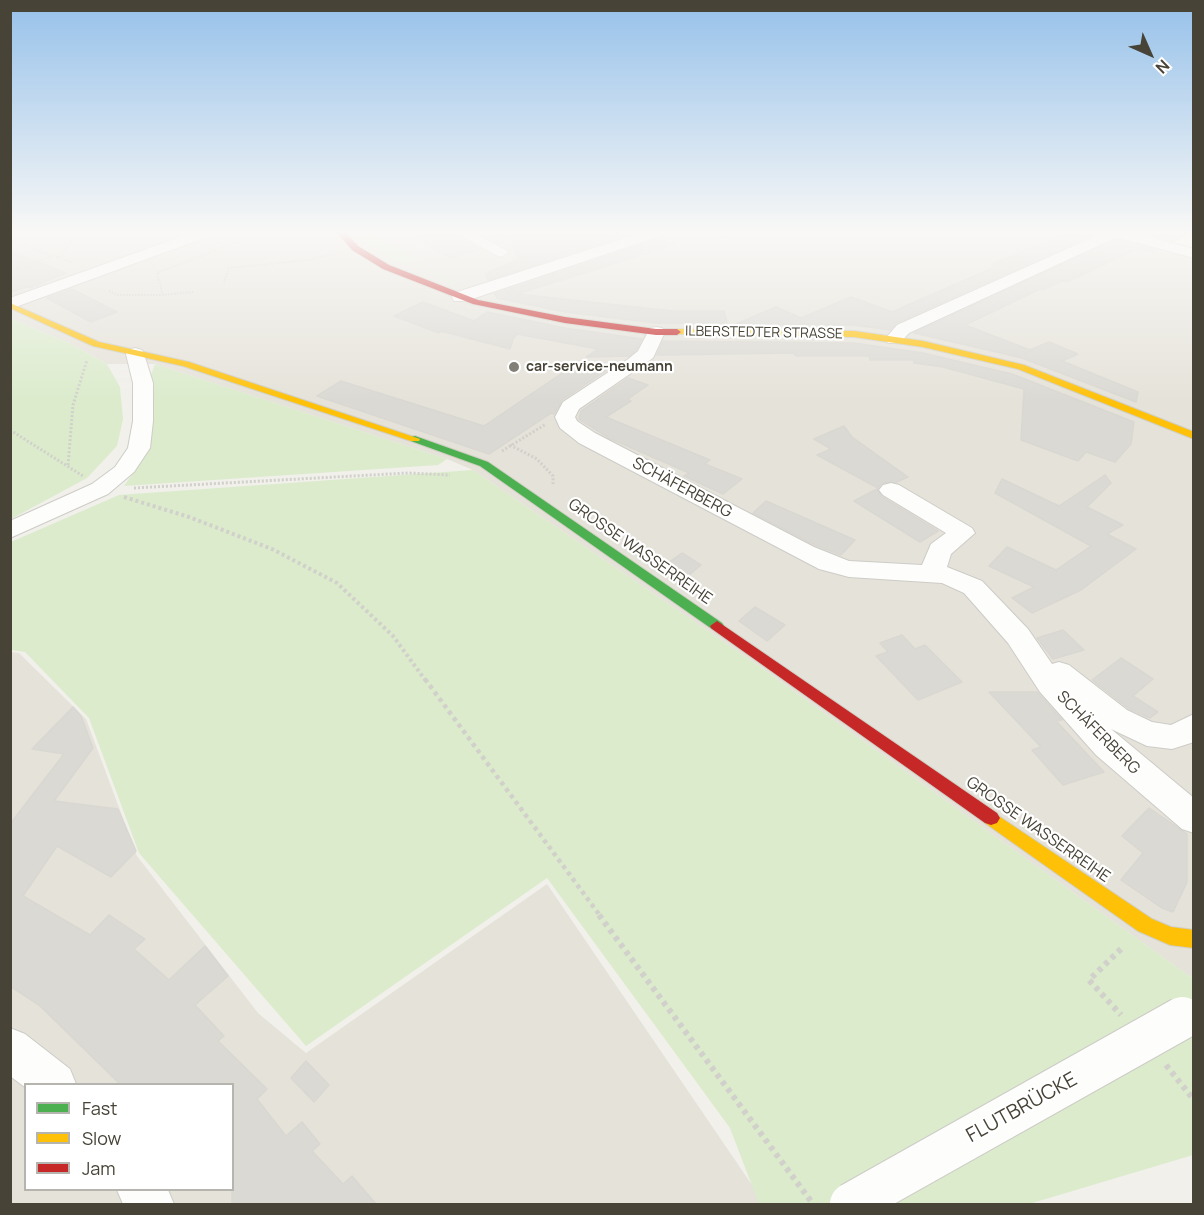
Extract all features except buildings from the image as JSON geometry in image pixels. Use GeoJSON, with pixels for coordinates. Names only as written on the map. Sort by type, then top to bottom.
{"type":"FeatureCollection","features":[{"type":"Feature","properties":{"kind":"street"},"geometry":{"type":"LineString","coordinates":[[10,304],[55,288]]}},
{"type":"Feature","properties":{"kind":"street","name":"ILBERSTEDTER STRASSE"},"geometry":{"type":"LineString","coordinates":[[438,288],[460,297],[565,321],[656,332],[810,333],[894,339],[977,355],[1021,367],[1194,436]]}},
{"type":"Feature","properties":{"kind":"street"},"geometry":{"type":"LineString","coordinates":[[460,297],[488,288]]}},
{"type":"Feature","properties":{"kind":"street"},"geometry":{"type":"LineString","coordinates":[[894,339],[903,329],[994,288]]}},
{"type":"Feature","properties":{"kind":"street","name":"GROSSE WASSERREIHE"},"geometry":{"type":"LineString","coordinates":[[10,304],[96,344],[186,364],[455,452],[484,464],[1145,925],[1170,936],[1194,939]]}},
{"type":"Feature","properties":{"kind":"street","name":"SCHÄFERBERG"},"geometry":{"type":"LineString","coordinates":[[656,332],[646,354],[570,406],[565,417],[567,424],[586,438],[806,553],[828,562],[860,570],[932,573],[955,578],[973,587],[1018,636],[1050,684],[1107,746],[1194,819]]}},
{"type":"Feature","properties":{"kind":"street"},"geometry":{"type":"LineString","coordinates":[[10,531],[100,489],[123,472],[138,448],[142,421],[143,383],[135,354]]}},
{"type":"Feature","properties":{"kind":"street"},"geometry":{"type":"LineString","coordinates":[[891,490],[963,532],[940,550],[932,573]]}},
{"type":"Feature","properties":{"kind":"street"},"geometry":{"type":"LineString","coordinates":[[1018,636],[1089,698],[1134,729],[1157,737],[1172,737],[1194,726]]}},
{"type":"Feature","properties":{"kind":"street","name":"FLUTBRÜCKE"},"geometry":{"type":"LineString","coordinates":[[851,1204],[1188,1016]]}},
{"type":"Feature","properties":{"kind":"street"},"geometry":{"type":"LineString","coordinates":[[10,1049],[54,1083]]}},
{"type":"Feature","properties":{"kind":"street"},"geometry":{"type":"LineString","coordinates":[[141,1191],[151,1204]]}},
{"type":"Feature","properties":{"kind":"path"},"geometry":{"type":"LineString","coordinates":[[162,288],[164,295]]}},
{"type":"Feature","properties":{"kind":"path"},"geometry":{"type":"LineString","coordinates":[[109,291],[117,295],[164,295],[193,292]]}},
{"type":"Feature","properties":{"kind":"path"},"geometry":{"type":"LineString","coordinates":[[68,465],[73,405],[84,366],[96,344]]}},
{"type":"Feature","properties":{"kind":"path"},"geometry":{"type":"LineString","coordinates":[[10,430],[68,465],[100,489],[189,517],[272,549],[337,582],[393,636],[813,1204]]}},
{"type":"Feature","properties":{"kind":"path"},"geometry":{"type":"LineString","coordinates":[[100,489],[408,473],[446,474],[466,478],[529,433]]}},
{"type":"Feature","properties":{"kind":"path"},"geometry":{"type":"LineString","coordinates":[[510,446],[537,459],[553,476]]}},
{"type":"Feature","properties":{"kind":"path"},"geometry":{"type":"LineString","coordinates":[[1089,980],[1145,925]]}},
{"type":"Feature","properties":{"kind":"shaded area"},"geometry":{"type":"Polygon","coordinates":[[[11,288],[1193,288],[1193,977],[756,664],[473,470],[447,459],[155,364],[107,364],[69,343],[11,319],[11,288]]]}},
{"type":"Feature","properties":{"kind":"shaded area"},"geometry":{"type":"Polygon","coordinates":[[[11,652],[19,653],[86,719],[137,856],[258,1013],[306,1053],[547,884],[765,1204],[11,1204],[11,652]]]}},
{"type":"Feature","properties":{"kind":"green space"},"geometry":{"type":"Polygon","coordinates":[[[11,319],[69,343],[107,364],[120,387],[123,419],[117,446],[87,478],[11,519],[11,319]]]}},
{"type":"Feature","properties":{"kind":"green space"},"geometry":{"type":"Polygon","coordinates":[[[155,364],[447,459],[438,465],[124,486],[143,459],[154,419],[146,388],[155,364]]]}},
{"type":"Feature","properties":{"kind":"green space"},"geometry":{"type":"Polygon","coordinates":[[[473,470],[756,664],[1193,977],[1193,1155],[1029,1204],[759,1204],[730,1128],[547,878],[306,1046],[139,853],[89,718],[25,652],[11,650],[11,542],[119,495],[473,470]]]}},
{"type":"Feature","properties":{"kind":"traffic: fast"},"geometry":{"type":"LineString","coordinates":[[415,439],[484,464],[717,626]]}},
{"type":"Feature","properties":{"kind":"traffic: slow"},"geometry":{"type":"LineString","coordinates":[[10,305],[96,344],[186,364],[415,439]]}},
{"type":"Feature","properties":{"kind":"traffic: slow"},"geometry":{"type":"LineString","coordinates":[[677,332],[854,334],[923,344],[1021,367],[1194,436]]}},
{"type":"Feature","properties":{"kind":"traffic: slow"},"geometry":{"type":"LineString","coordinates":[[991,818],[1145,925],[1170,936],[1194,939]]}},
{"type":"Feature","properties":{"kind":"traffic: jam"},"geometry":{"type":"LineString","coordinates":[[439,288],[476,302],[565,320],[656,332],[677,332]]}},
{"type":"Feature","properties":{"kind":"traffic: jam"},"geometry":{"type":"LineString","coordinates":[[717,626],[991,818]]}},
{"type":"Feature","properties":{"kind":"place","name":"car-service-neumann"},"geometry":{"type":"Point","coordinates":[514,367]}}]}
